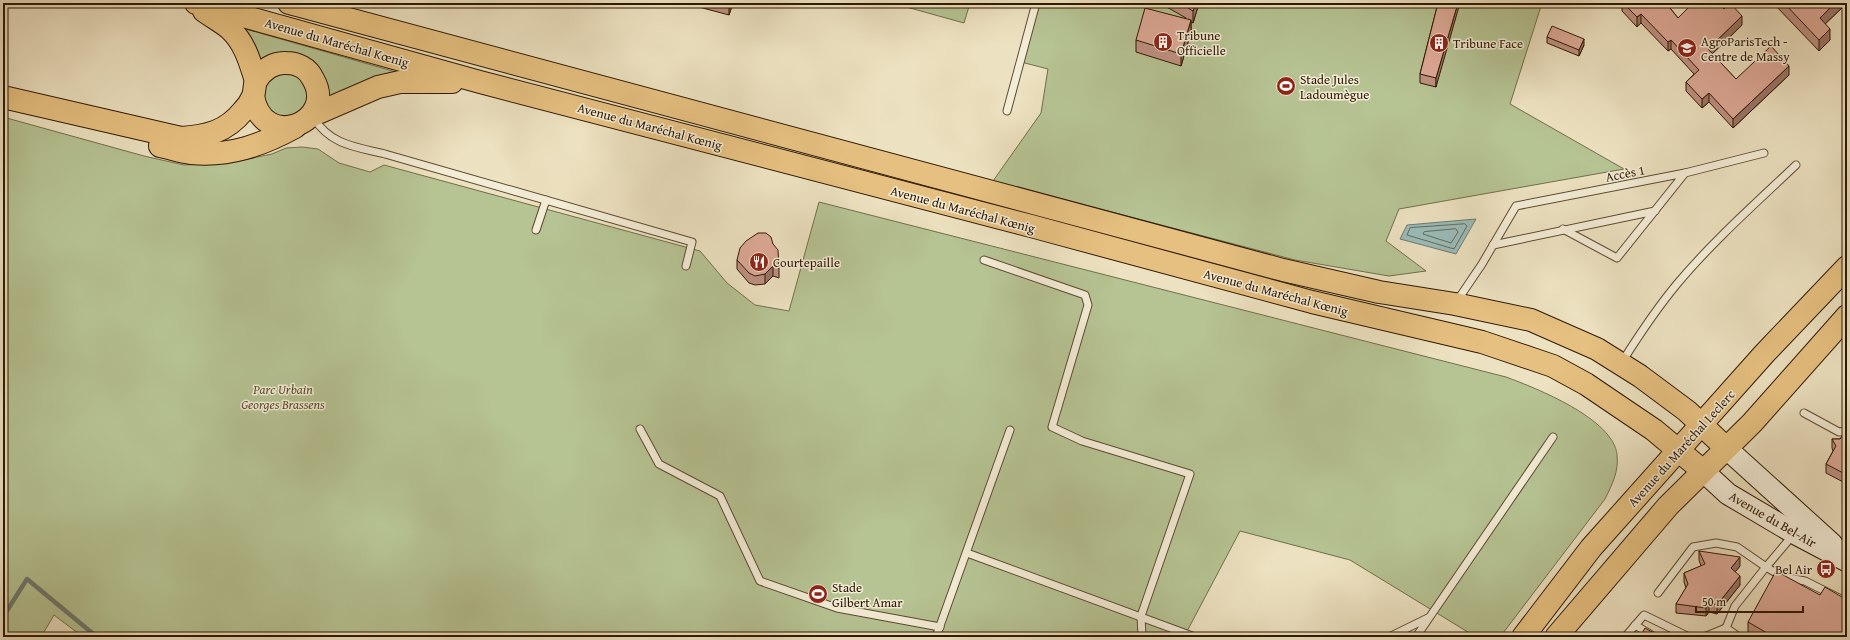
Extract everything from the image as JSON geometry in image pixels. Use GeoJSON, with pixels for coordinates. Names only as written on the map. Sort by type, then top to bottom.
{"type":"FeatureCollection","features":[{"type":"Feature","properties":{"kind":"main road"},"geometry":{"type":"LineString","coordinates":[[191,3],[230,29],[240,41],[247,54],[254,89],[255,106],[260,115],[267,122],[275,126],[285,128],[372,89],[400,82],[480,82]]}},
{"type":"Feature","properties":{"kind":"main road","name":"Avenue du Maréchal Kœnig"},"geometry":{"type":"LineString","coordinates":[[196,3],[480,82],[1312,302],[1482,342],[1553,366],[1586,384],[1654,430],[1703,471]]}},
{"type":"Feature","properties":{"kind":"main road","name":"Avenue du Maréchal Kœnig"},"geometry":{"type":"LineString","coordinates":[[289,3],[1283,270],[1379,292],[1455,304],[1531,320],[1597,349],[1640,376],[1687,411],[1726,448]]}},
{"type":"Feature","properties":{"kind":"main road"},"geometry":{"type":"LineString","coordinates":[[3,97],[181,138],[203,137],[224,128],[244,110],[262,72],[271,66],[282,63],[293,63],[303,67],[311,75],[318,90],[317,106],[303,121],[272,140],[252,147],[215,154],[190,153],[14,109],[3,104]]}},
{"type":"Feature","properties":{"kind":"main road","name":"Avenue du Maréchal Leclerc"},"geometry":{"type":"LineString","coordinates":[[1524,637],[1591,548],[1765,353],[1847,267]]}},
{"type":"Feature","properties":{"kind":"main road"},"geometry":{"type":"LineString","coordinates":[[1556,637],[1668,506],[1752,423],[1847,316]]}},
{"type":"Feature","properties":{"kind":"street","name":"Avenue du Bel-Air"},"geometry":{"type":"LineString","coordinates":[[1726,448],[1847,557]]}},
{"type":"Feature","properties":{"kind":"street","name":"Avenue du Bel-Air"},"geometry":{"type":"LineString","coordinates":[[1703,471],[1728,494],[1794,533],[1847,561]]}},
{"type":"Feature","properties":{"kind":"lane"},"geometry":{"type":"LineString","coordinates":[[1007,111],[1036,3]]}},
{"type":"Feature","properties":{"kind":"lane"},"geometry":{"type":"LineString","coordinates":[[303,121],[317,125],[338,142],[385,154],[692,242],[686,266]]}},
{"type":"Feature","properties":{"kind":"lane","name":"Accès 1"},"geometry":{"type":"LineString","coordinates":[[1455,304],[1482,264],[1516,206],[1685,173],[1764,153]]}},
{"type":"Feature","properties":{"kind":"lane"},"geometry":{"type":"LineString","coordinates":[[1621,364],[1636,340],[1677,284],[1737,221],[1796,165]]}},
{"type":"Feature","properties":{"kind":"lane"},"geometry":{"type":"LineString","coordinates":[[1563,229],[1617,258],[1685,173]]}},
{"type":"Feature","properties":{"kind":"lane"},"geometry":{"type":"LineString","coordinates":[[536,230],[546,200]]}},
{"type":"Feature","properties":{"kind":"lane"},"geometry":{"type":"LineString","coordinates":[[1493,245],[1655,210]]}},
{"type":"Feature","properties":{"kind":"lane"},"geometry":{"type":"LineString","coordinates":[[984,260],[1084,295],[1087,300],[1088,305],[1052,427],[1082,441],[1190,474],[1141,616],[1142,637]]}},
{"type":"Feature","properties":{"kind":"lane"},"geometry":{"type":"LineString","coordinates":[[1804,413],[1838,432],[1847,431]]}},
{"type":"Feature","properties":{"kind":"lane"},"geometry":{"type":"LineString","coordinates":[[640,429],[659,464],[720,496],[760,581],[836,608],[940,627]]}},
{"type":"Feature","properties":{"kind":"lane"},"geometry":{"type":"LineString","coordinates":[[936,637],[1010,430]]}},
{"type":"Feature","properties":{"kind":"lane"},"geometry":{"type":"LineString","coordinates":[[1416,637],[1553,437]]}},
{"type":"Feature","properties":{"kind":"lane"},"geometry":{"type":"LineString","coordinates":[[1704,637],[1726,628],[1735,606],[1794,533]]}},
{"type":"Feature","properties":{"kind":"lane"},"geometry":{"type":"LineString","coordinates":[[1658,593],[1693,547],[1716,543],[1737,546],[1766,567],[1783,577],[1805,581],[1847,602]]}},
{"type":"Feature","properties":{"kind":"lane"},"geometry":{"type":"LineString","coordinates":[[967,553],[1195,637]]}},
{"type":"Feature","properties":{"kind":"lane"},"geometry":{"type":"LineString","coordinates":[[1624,637],[1644,616],[1690,637]]}},
{"type":"Feature","properties":{"kind":"lane"},"geometry":{"type":"LineString","coordinates":[[1389,637],[1428,618]]}},
{"type":"Feature","properties":{"kind":"lane"},"geometry":{"type":"LineString","coordinates":[[1635,625],[1655,637]]}},
{"type":"Feature","properties":{"kind":"lane"},"geometry":{"type":"LineString","coordinates":[[1726,628],[1739,637]]}},
{"type":"Feature","properties":{"kind":"green space"},"geometry":{"type":"Polygon","coordinates":[[[892,3],[970,3],[964,23],[892,3]]]}},
{"type":"Feature","properties":{"kind":"green space"},"geometry":{"type":"Polygon","coordinates":[[[1036,3],[1542,3],[1510,104],[1624,169],[1399,209],[1386,241],[1426,271],[1389,276],[1295,260],[993,181],[1041,113],[1048,69],[1021,62],[1036,3]]]}},
{"type":"Feature","properties":{"kind":"green space"},"geometry":{"type":"Polygon","coordinates":[[[232,25],[403,74],[326,104],[325,84],[259,63],[232,25]]]}},
{"type":"Feature","properties":{"kind":"green space"},"geometry":{"type":"Polygon","coordinates":[[[293,72],[310,89],[304,113],[273,118],[261,90],[270,76],[293,72]]]}},
{"type":"Feature","properties":{"kind":"green space","name":"Parc Urbain Georges Brassens"},"geometry":{"type":"Polygon","coordinates":[[[3,117],[144,156],[184,165],[228,163],[272,154],[286,148],[302,147],[318,149],[339,163],[370,172],[384,165],[700,251],[727,283],[755,305],[789,311],[819,202],[1506,377],[1554,397],[1588,417],[1603,429],[1613,442],[1617,455],[1616,472],[1605,499],[1500,637],[1476,637],[1350,560],[1240,531],[1184,637],[83,637],[54,615],[41,637],[3,637],[3,117]]]}},
{"type":"Feature","properties":{"kind":"water"},"geometry":{"type":"Polygon","coordinates":[[[1476,219],[1456,254],[1400,239],[1407,225],[1476,219]]]}},
{"type":"Feature","properties":{"kind":"building"},"geometry":{"type":"Polygon","coordinates":[[[1180,3],[1196,3],[1193,11],[1180,3]]]}},
{"type":"Feature","properties":{"kind":"building","name":"Tribune Face"},"geometry":{"type":"Polygon","coordinates":[[[1438,3],[1458,3],[1436,78],[1420,74],[1438,3]]]}},
{"type":"Feature","properties":{"kind":"building"},"geometry":{"type":"Polygon","coordinates":[[[1623,3],[1666,3],[1678,18],[1693,3],[1718,3],[1724,9],[1730,3],[1742,16],[1708,49],[1736,79],[1771,46],[1789,66],[1733,119],[1709,93],[1702,99],[1686,82],[1699,70],[1671,40],[1668,42],[1641,14],[1637,17],[1623,3]]]}},
{"type":"Feature","properties":{"kind":"building"},"geometry":{"type":"Polygon","coordinates":[[[1784,3],[1835,3],[1820,18],[1830,29],[1819,40],[1784,3]]]}},
{"type":"Feature","properties":{"kind":"building"},"geometry":{"type":"Polygon","coordinates":[[[1145,8],[1191,20],[1181,54],[1136,40],[1145,8]]]}},
{"type":"Feature","properties":{"kind":"building"},"geometry":{"type":"Polygon","coordinates":[[[1552,26],[1584,39],[1579,50],[1547,37],[1552,26]]]}},
{"type":"Feature","properties":{"kind":"building","name":"Courtepaille"},"geometry":{"type":"Polygon","coordinates":[[[758,233],[766,233],[771,237],[773,244],[778,250],[779,268],[773,266],[765,274],[755,276],[749,273],[737,260],[740,248],[746,241],[758,233]]]}},
{"type":"Feature","properties":{"kind":"building"},"geometry":{"type":"Polygon","coordinates":[[[1847,430],[1847,475],[1826,464],[1836,446],[1832,439],[1840,439],[1847,430]]]}},
{"type":"Feature","properties":{"kind":"building"},"geometry":{"type":"Polygon","coordinates":[[[1699,551],[1740,557],[1731,568],[1740,576],[1717,605],[1709,603],[1706,608],[1676,604],[1688,584],[1684,573],[1705,564],[1699,551]]]}},
{"type":"Feature","properties":{"kind":"building"},"geometry":{"type":"Polygon","coordinates":[[[1776,571],[1820,595],[1825,587],[1847,600],[1847,637],[1774,637],[1748,622],[1776,571]]]}},
{"type":"Feature","properties":{"kind":"building"},"geometry":{"type":"Polygon","coordinates":[[[1645,628],[1661,637],[1640,637],[1645,628]]]}},
{"type":"Feature","properties":{"kind":"waterway"},"geometry":{"type":"LineString","coordinates":[[3,617],[27,579],[97,637]]}},
{"type":"Feature","properties":{"kind":"place","name":"Tribune Officielle"},"geometry":{"type":"Point","coordinates":[1163,42]}},
{"type":"Feature","properties":{"kind":"place","name":"Tribune Face"},"geometry":{"type":"Point","coordinates":[1439,43]}},
{"type":"Feature","properties":{"kind":"place","name":"AgroParisTech - Centre de Massy"},"geometry":{"type":"Point","coordinates":[1687,48]}},
{"type":"Feature","properties":{"kind":"place","name":"Stade Jules Ladoumègue"},"geometry":{"type":"Point","coordinates":[1286,86]}},
{"type":"Feature","properties":{"kind":"place","name":"Courtepaille"},"geometry":{"type":"Point","coordinates":[759,262]}},
{"type":"Feature","properties":{"kind":"place","name":"Bel Air"},"geometry":{"type":"Point","coordinates":[1826,569]}},
{"type":"Feature","properties":{"kind":"place","name":"Stade Gilbert Amar"},"geometry":{"type":"Point","coordinates":[818,594]}}]}
